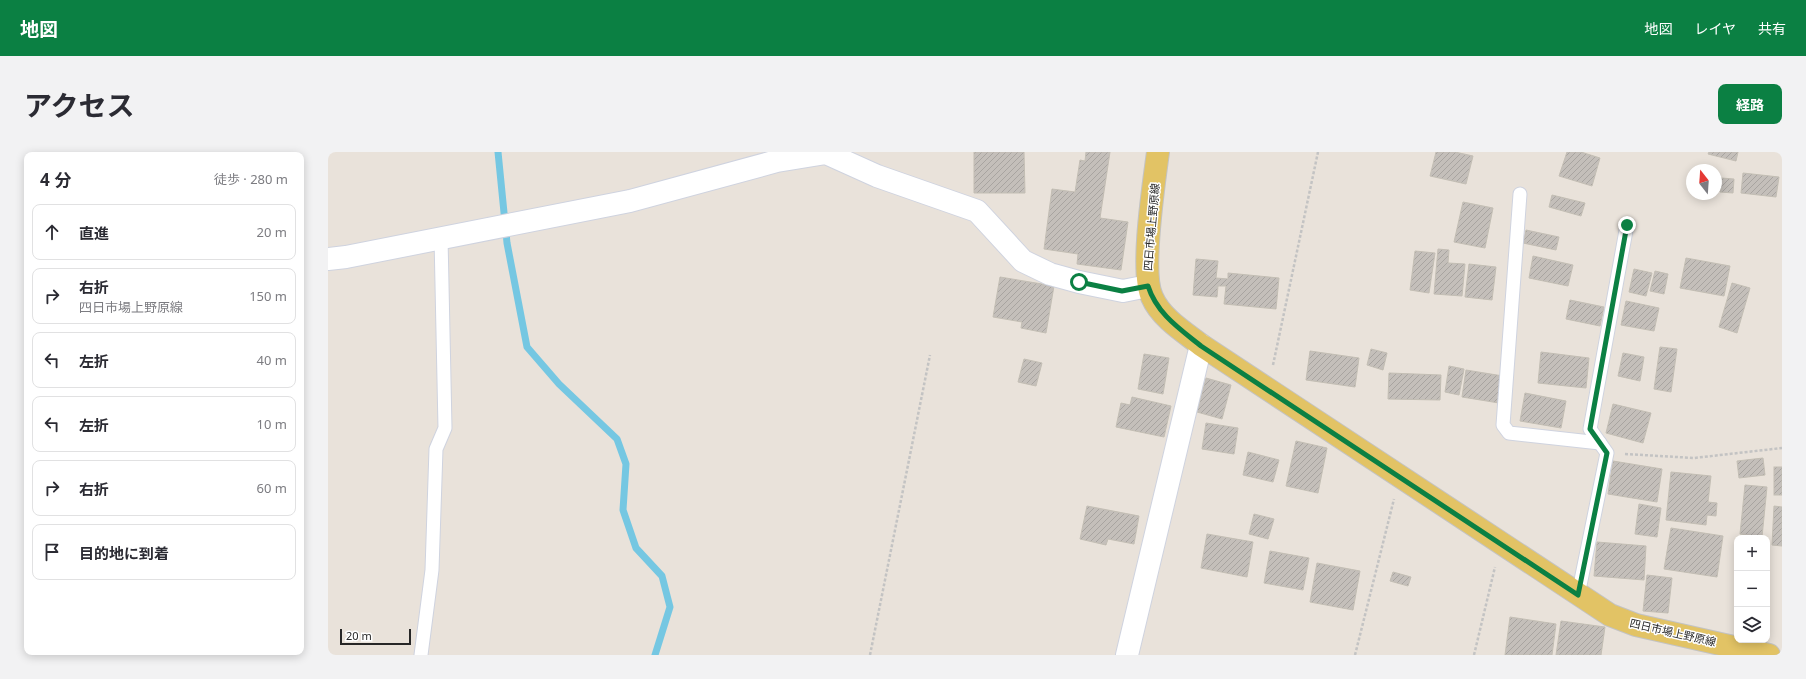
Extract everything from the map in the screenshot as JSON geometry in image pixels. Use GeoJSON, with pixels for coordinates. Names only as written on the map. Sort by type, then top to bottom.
{"type":"FeatureCollection","features":[{"type":"Feature","properties":{"kind":"main road","name":"四日市場上野原線"},"geometry":{"type":"LineString","coordinates":[[1158,152],[1146,266],[1148,286],[1152,297],[1167,318],[1201,346],[1610,615],[1636,625],[1769,655]]}},
{"type":"Feature","properties":{"kind":"street"},"geometry":{"type":"LineString","coordinates":[[328,259],[346,257],[441,237],[630,201],[775,157],[826,153],[877,176],[977,211],[1023,261],[1050,274],[1122,291],[1148,286]]}},
{"type":"Feature","properties":{"kind":"street"},"geometry":{"type":"LineString","coordinates":[[1127,655],[1201,346]]}},
{"type":"Feature","properties":{"kind":"lane"},"geometry":{"type":"LineString","coordinates":[[1520,194],[1503,425],[1509,433],[1604,448]]}},
{"type":"Feature","properties":{"kind":"lane"},"geometry":{"type":"LineString","coordinates":[[1578,595],[1604,448],[1590,429],[1627,225]]}},
{"type":"Feature","properties":{"kind":"lane"},"geometry":{"type":"LineString","coordinates":[[421,655],[432,570],[436,449],[445,428],[441,237]]}},
{"type":"Feature","properties":{"kind":"path"},"geometry":{"type":"LineString","coordinates":[[1268,389],[1318,152]]}},
{"type":"Feature","properties":{"kind":"path"},"geometry":{"type":"LineString","coordinates":[[870,655],[930,355]]}},
{"type":"Feature","properties":{"kind":"path"},"geometry":{"type":"LineString","coordinates":[[1604,448],[1694,458],[1782,448]]}},
{"type":"Feature","properties":{"kind":"path"},"geometry":{"type":"LineString","coordinates":[[1355,655],[1400,477]]}},
{"type":"Feature","properties":{"kind":"path"},"geometry":{"type":"LineString","coordinates":[[1474,655],[1500,544]]}},
{"type":"Feature","properties":{"kind":"building"},"geometry":{"type":"Polygon","coordinates":[[[974,152],[1024,152],[1025,193],[974,193],[974,152]]]}},
{"type":"Feature","properties":{"kind":"building"},"geometry":{"type":"Polygon","coordinates":[[[1086,152],[1110,152],[1100,218],[1128,222],[1121,270],[1077,264],[1078,254],[1044,249],[1052,189],[1075,192],[1080,160],[1085,161],[1086,152]]]}},
{"type":"Feature","properties":{"kind":"building"},"geometry":{"type":"Polygon","coordinates":[[[1436,152],[1455,152],[1473,156],[1466,184],[1430,176],[1436,152]]]}},
{"type":"Feature","properties":{"kind":"building"},"geometry":{"type":"Polygon","coordinates":[[[1567,152],[1581,152],[1600,158],[1592,186],[1559,176],[1567,152]]]}},
{"type":"Feature","properties":{"kind":"building"},"geometry":{"type":"Polygon","coordinates":[[[1709,152],[1738,152],[1736,161],[1708,154],[1709,152]]]}},
{"type":"Feature","properties":{"kind":"building"},"geometry":{"type":"Polygon","coordinates":[[[1743,173],[1779,177],[1776,197],[1741,193],[1743,173]]]}},
{"type":"Feature","properties":{"kind":"building"},"geometry":{"type":"Polygon","coordinates":[[[1722,178],[1734,179],[1733,193],[1722,192],[1722,178]]]}},
{"type":"Feature","properties":{"kind":"building"},"geometry":{"type":"Polygon","coordinates":[[[1552,195],[1585,203],[1581,216],[1549,207],[1552,195]]]}},
{"type":"Feature","properties":{"kind":"building"},"geometry":{"type":"Polygon","coordinates":[[[1463,202],[1493,208],[1485,248],[1454,242],[1463,202]]]}},
{"type":"Feature","properties":{"kind":"building"},"geometry":{"type":"Polygon","coordinates":[[[1526,230],[1559,237],[1556,250],[1523,243],[1526,230]]]}},
{"type":"Feature","properties":{"kind":"building"},"geometry":{"type":"Polygon","coordinates":[[[1438,249],[1449,250],[1448,263],[1465,264],[1462,296],[1434,294],[1438,249]]]}},
{"type":"Feature","properties":{"kind":"building"},"geometry":{"type":"Polygon","coordinates":[[[1415,251],[1435,253],[1429,293],[1410,290],[1415,251]]]}},
{"type":"Feature","properties":{"kind":"building"},"geometry":{"type":"Polygon","coordinates":[[[1533,256],[1573,265],[1568,286],[1529,278],[1533,256]]]}},
{"type":"Feature","properties":{"kind":"building"},"geometry":{"type":"Polygon","coordinates":[[[1686,258],[1730,266],[1724,296],[1680,288],[1686,258]]]}},
{"type":"Feature","properties":{"kind":"building"},"geometry":{"type":"Polygon","coordinates":[[[1196,259],[1218,261],[1216,278],[1228,279],[1228,273],[1279,278],[1276,309],[1224,304],[1226,286],[1218,286],[1217,297],[1193,295],[1196,259]]]}},
{"type":"Feature","properties":{"kind":"building"},"geometry":{"type":"Polygon","coordinates":[[[1469,264],[1496,267],[1492,300],[1465,297],[1469,264]]]}},
{"type":"Feature","properties":{"kind":"building"},"geometry":{"type":"Polygon","coordinates":[[[1634,269],[1652,273],[1646,296],[1629,292],[1634,269]]]}},
{"type":"Feature","properties":{"kind":"building"},"geometry":{"type":"Polygon","coordinates":[[[1655,271],[1668,274],[1664,294],[1650,291],[1655,271]]]}},
{"type":"Feature","properties":{"kind":"building"},"geometry":{"type":"Polygon","coordinates":[[[1000,277],[1054,286],[1046,333],[1021,328],[1022,322],[993,317],[1000,277]]]}},
{"type":"Feature","properties":{"kind":"building"},"geometry":{"type":"Polygon","coordinates":[[[1732,283],[1750,288],[1737,333],[1719,327],[1732,283]]]}},
{"type":"Feature","properties":{"kind":"building"},"geometry":{"type":"Polygon","coordinates":[[[1570,300],[1604,307],[1600,326],[1566,319],[1570,300]]]}},
{"type":"Feature","properties":{"kind":"building"},"geometry":{"type":"Polygon","coordinates":[[[1626,301],[1659,308],[1654,331],[1621,325],[1626,301]]]}},
{"type":"Feature","properties":{"kind":"building"},"geometry":{"type":"Polygon","coordinates":[[[1660,347],[1677,349],[1671,392],[1654,389],[1660,347]]]}},
{"type":"Feature","properties":{"kind":"building"},"geometry":{"type":"Polygon","coordinates":[[[1371,349],[1387,353],[1383,370],[1367,365],[1371,349]]]}},
{"type":"Feature","properties":{"kind":"building"},"geometry":{"type":"Polygon","coordinates":[[[1310,351],[1359,358],[1355,387],[1306,380],[1310,351]]]}},
{"type":"Feature","properties":{"kind":"building"},"geometry":{"type":"Polygon","coordinates":[[[1541,352],[1589,358],[1586,388],[1538,383],[1541,352]]]}},
{"type":"Feature","properties":{"kind":"building"},"geometry":{"type":"Polygon","coordinates":[[[1623,353],[1644,357],[1640,381],[1618,376],[1623,353]]]}},
{"type":"Feature","properties":{"kind":"building"},"geometry":{"type":"Polygon","coordinates":[[[1144,354],[1169,358],[1163,394],[1138,389],[1144,354]]]}},
{"type":"Feature","properties":{"kind":"building"},"geometry":{"type":"Polygon","coordinates":[[[1024,359],[1042,363],[1036,386],[1018,382],[1024,359]]]}},
{"type":"Feature","properties":{"kind":"building"},"geometry":{"type":"Polygon","coordinates":[[[1449,366],[1464,369],[1459,395],[1445,392],[1449,366]]]}},
{"type":"Feature","properties":{"kind":"building"},"geometry":{"type":"Polygon","coordinates":[[[1466,370],[1503,376],[1499,403],[1462,397],[1466,370]]]}},
{"type":"Feature","properties":{"kind":"building"},"geometry":{"type":"Polygon","coordinates":[[[1389,373],[1441,375],[1440,400],[1388,399],[1389,373]]]}},
{"type":"Feature","properties":{"kind":"building"},"geometry":{"type":"Polygon","coordinates":[[[1206,378],[1231,385],[1222,419],[1197,412],[1206,378]]]}},
{"type":"Feature","properties":{"kind":"building"},"geometry":{"type":"Polygon","coordinates":[[[1525,393],[1566,401],[1561,428],[1520,421],[1525,393]]]}},
{"type":"Feature","properties":{"kind":"building"},"geometry":{"type":"Polygon","coordinates":[[[1132,397],[1171,406],[1164,437],[1116,427],[1121,403],[1130,405],[1132,397]]]}},
{"type":"Feature","properties":{"kind":"building"},"geometry":{"type":"Polygon","coordinates":[[[1613,404],[1651,413],[1643,443],[1606,433],[1613,404]]]}},
{"type":"Feature","properties":{"kind":"building"},"geometry":{"type":"Polygon","coordinates":[[[1206,423],[1238,428],[1234,454],[1202,449],[1206,423]]]}},
{"type":"Feature","properties":{"kind":"building"},"geometry":{"type":"Polygon","coordinates":[[[1296,441],[1327,448],[1318,493],[1286,486],[1296,441]]]}},
{"type":"Feature","properties":{"kind":"building"},"geometry":{"type":"Polygon","coordinates":[[[1248,452],[1279,460],[1273,482],[1243,475],[1248,452]]]}},
{"type":"Feature","properties":{"kind":"building"},"geometry":{"type":"Polygon","coordinates":[[[1763,458],[1765,475],[1739,478],[1737,461],[1763,458]]]}},
{"type":"Feature","properties":{"kind":"building"},"geometry":{"type":"Polygon","coordinates":[[[1613,461],[1662,469],[1657,502],[1608,494],[1613,461]]]}},
{"type":"Feature","properties":{"kind":"building"},"geometry":{"type":"Polygon","coordinates":[[[1774,467],[1782,467],[1782,495],[1774,495],[1774,467]]]}},
{"type":"Feature","properties":{"kind":"building"},"geometry":{"type":"Polygon","coordinates":[[[1671,472],[1711,476],[1708,502],[1717,503],[1716,516],[1707,515],[1706,525],[1666,520],[1671,472]]]}},
{"type":"Feature","properties":{"kind":"building"},"geometry":{"type":"Polygon","coordinates":[[[1745,485],[1767,487],[1762,535],[1740,534],[1745,485]]]}},
{"type":"Feature","properties":{"kind":"building"},"geometry":{"type":"Polygon","coordinates":[[[1639,504],[1661,508],[1657,537],[1635,534],[1639,504]]]}},
{"type":"Feature","properties":{"kind":"building"},"geometry":{"type":"Polygon","coordinates":[[[1087,506],[1139,516],[1134,544],[1108,539],[1106,545],[1080,539],[1087,506]]]}},
{"type":"Feature","properties":{"kind":"building"},"geometry":{"type":"Polygon","coordinates":[[[1774,506],[1782,507],[1782,546],[1772,545],[1774,506]]]}},
{"type":"Feature","properties":{"kind":"building"},"geometry":{"type":"Polygon","coordinates":[[[1254,514],[1274,519],[1268,539],[1249,534],[1254,514]]]}},
{"type":"Feature","properties":{"kind":"building"},"geometry":{"type":"Polygon","coordinates":[[[1671,528],[1723,536],[1717,577],[1664,569],[1671,528]]]}},
{"type":"Feature","properties":{"kind":"building"},"geometry":{"type":"Polygon","coordinates":[[[1207,534],[1253,542],[1247,577],[1201,568],[1207,534]]]}},
{"type":"Feature","properties":{"kind":"building"},"geometry":{"type":"Polygon","coordinates":[[[1597,542],[1646,546],[1644,580],[1594,576],[1597,542]]]}},
{"type":"Feature","properties":{"kind":"building"},"geometry":{"type":"Polygon","coordinates":[[[1270,551],[1309,558],[1303,590],[1264,583],[1270,551]]]}},
{"type":"Feature","properties":{"kind":"building"},"geometry":{"type":"Polygon","coordinates":[[[1317,563],[1360,571],[1353,610],[1310,602],[1317,563]]]}},
{"type":"Feature","properties":{"kind":"building"},"geometry":{"type":"Polygon","coordinates":[[[1393,572],[1411,577],[1408,586],[1390,581],[1393,572]]]}},
{"type":"Feature","properties":{"kind":"building"},"geometry":{"type":"Polygon","coordinates":[[[1647,575],[1672,578],[1668,613],[1643,611],[1647,575]]]}},
{"type":"Feature","properties":{"kind":"building"},"geometry":{"type":"Polygon","coordinates":[[[1510,617],[1556,624],[1552,655],[1505,655],[1510,617]]]}},
{"type":"Feature","properties":{"kind":"building"},"geometry":{"type":"Polygon","coordinates":[[[1561,621],[1605,627],[1601,655],[1556,655],[1561,621]]]}},
{"type":"Feature","properties":{"kind":"waterway"},"geometry":{"type":"LineString","coordinates":[[498,152],[507,243],[527,347],[559,384],[617,439],[626,464],[623,510],[636,548],[662,576],[670,607],[655,655]]}},
{"type":"Feature","properties":{"kind":"route"},"geometry":{"type":"LineString","coordinates":[[1079,282],[1122,291],[1148,286],[1152,297],[1167,318],[1201,346],[1578,595],[1607,453],[1590,429],[1627,225]]}}]}
